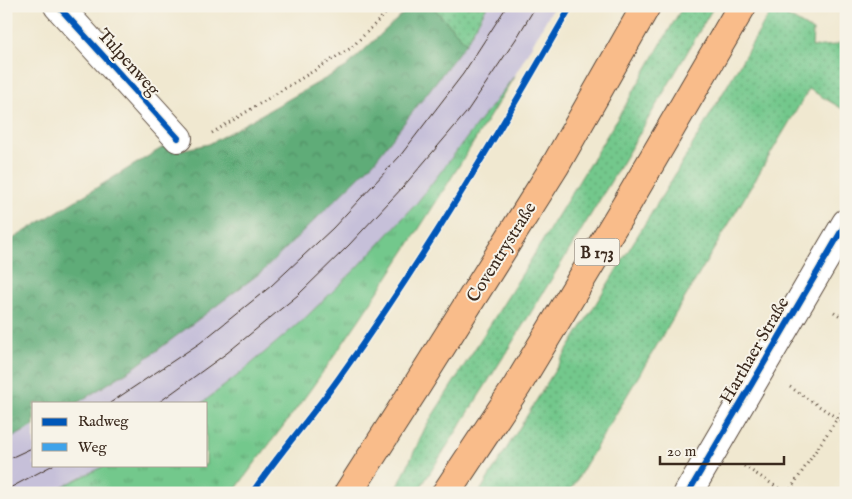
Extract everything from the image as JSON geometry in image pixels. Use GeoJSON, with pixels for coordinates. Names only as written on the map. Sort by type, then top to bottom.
{"type":"FeatureCollection","features":[{"type":"Feature","properties":{"kind":"main road","name":"Coventrystraße"},"geometry":{"type":"LineString","coordinates":[[348,493],[555,166],[646,6]]}},
{"type":"Feature","properties":{"kind":"main road","name":"B 173"},"geometry":{"type":"LineString","coordinates":[[446,493],[517,386],[629,200],[742,6]]}},
{"type":"Feature","properties":{"kind":"street","name":"Tulpenweg"},"geometry":{"type":"LineString","coordinates":[[58,6],[178,138]]}},
{"type":"Feature","properties":{"kind":"street","name":"Harthaer Straße"},"geometry":{"type":"LineString","coordinates":[[688,493],[846,223]]}},
{"type":"Feature","properties":{"kind":"path"},"geometry":{"type":"LineString","coordinates":[[178,138],[192,140],[215,132],[351,48],[393,6]]}},
{"type":"Feature","properties":{"kind":"path"},"geometry":{"type":"LineString","coordinates":[[829,309],[846,320]]}},
{"type":"Feature","properties":{"kind":"path"},"geometry":{"type":"LineString","coordinates":[[785,384],[846,424]]}},
{"type":"Feature","properties":{"kind":"path"},"geometry":{"type":"LineString","coordinates":[[740,462],[787,493],[846,405]]}},
{"type":"Feature","properties":{"kind":"shaded area"},"geometry":{"type":"Polygon","coordinates":[[[487,6],[554,6],[515,75],[416,204],[358,267],[305,318],[237,376],[203,402],[79,402],[135,367],[264,269],[373,163],[466,43],[487,6]]]}},
{"type":"Feature","properties":{"kind":"shaded area"},"geometry":{"type":"Polygon","coordinates":[[[32,427],[32,466],[104,466],[49,493],[6,493],[6,441],[32,427]]]}},
{"type":"Feature","properties":{"kind":"green space"},"geometry":{"type":"Polygon","coordinates":[[[411,6],[432,6],[466,43],[373,163],[264,270],[135,367],[79,402],[32,402],[32,427],[6,441],[6,243],[165,146],[175,151],[209,144],[346,67],[411,6]]]}},
{"type":"Feature","properties":{"kind":"green space"},"geometry":{"type":"Polygon","coordinates":[[[432,6],[487,6],[466,43],[432,6]]]}},
{"type":"Feature","properties":{"kind":"green space"},"geometry":{"type":"Polygon","coordinates":[[[683,6],[714,6],[494,373],[417,493],[395,493],[426,426],[625,106],[683,6]]]}},
{"type":"Feature","properties":{"kind":"green space"},"geometry":{"type":"Polygon","coordinates":[[[774,6],[781,6],[779,11],[813,31],[812,47],[835,45],[846,40],[846,111],[809,89],[569,493],[479,493],[673,178],[774,6]]]}},
{"type":"Feature","properties":{"kind":"green space"},"geometry":{"type":"Polygon","coordinates":[[[515,75],[389,276],[308,393],[233,493],[49,493],[104,466],[208,466],[208,402],[203,402],[305,318],[358,267],[416,204],[515,75]]]}},
{"type":"Feature","properties":{"kind":"tram line"},"geometry":{"type":"LineString","coordinates":[[112,402],[200,343],[271,286],[333,228],[400,156],[463,74],[507,6]]}},
{"type":"Feature","properties":{"kind":"tram line"},"geometry":{"type":"LineString","coordinates":[[159,402],[227,353],[298,295],[349,245],[403,187],[466,113],[536,6]]}},
{"type":"Feature","properties":{"kind":"tram line"},"geometry":{"type":"LineString","coordinates":[[6,460],[32,448]]}},
{"type":"Feature","properties":{"kind":"tram line"},"geometry":{"type":"LineString","coordinates":[[6,490],[51,466]]}},
{"type":"Feature","properties":{"kind":"marked path"},"geometry":{"type":"LineString","coordinates":[[222,493],[227,493]]}},
{"type":"Feature","properties":{"kind":"cycle path"},"geometry":{"type":"LineString","coordinates":[[58,6],[178,138]]}},
{"type":"Feature","properties":{"kind":"cycle path"},"geometry":{"type":"LineString","coordinates":[[252,493],[330,390],[432,240],[489,147],[571,6]]}},
{"type":"Feature","properties":{"kind":"cycle path"},"geometry":{"type":"LineString","coordinates":[[688,493],[846,223]]}}]}
